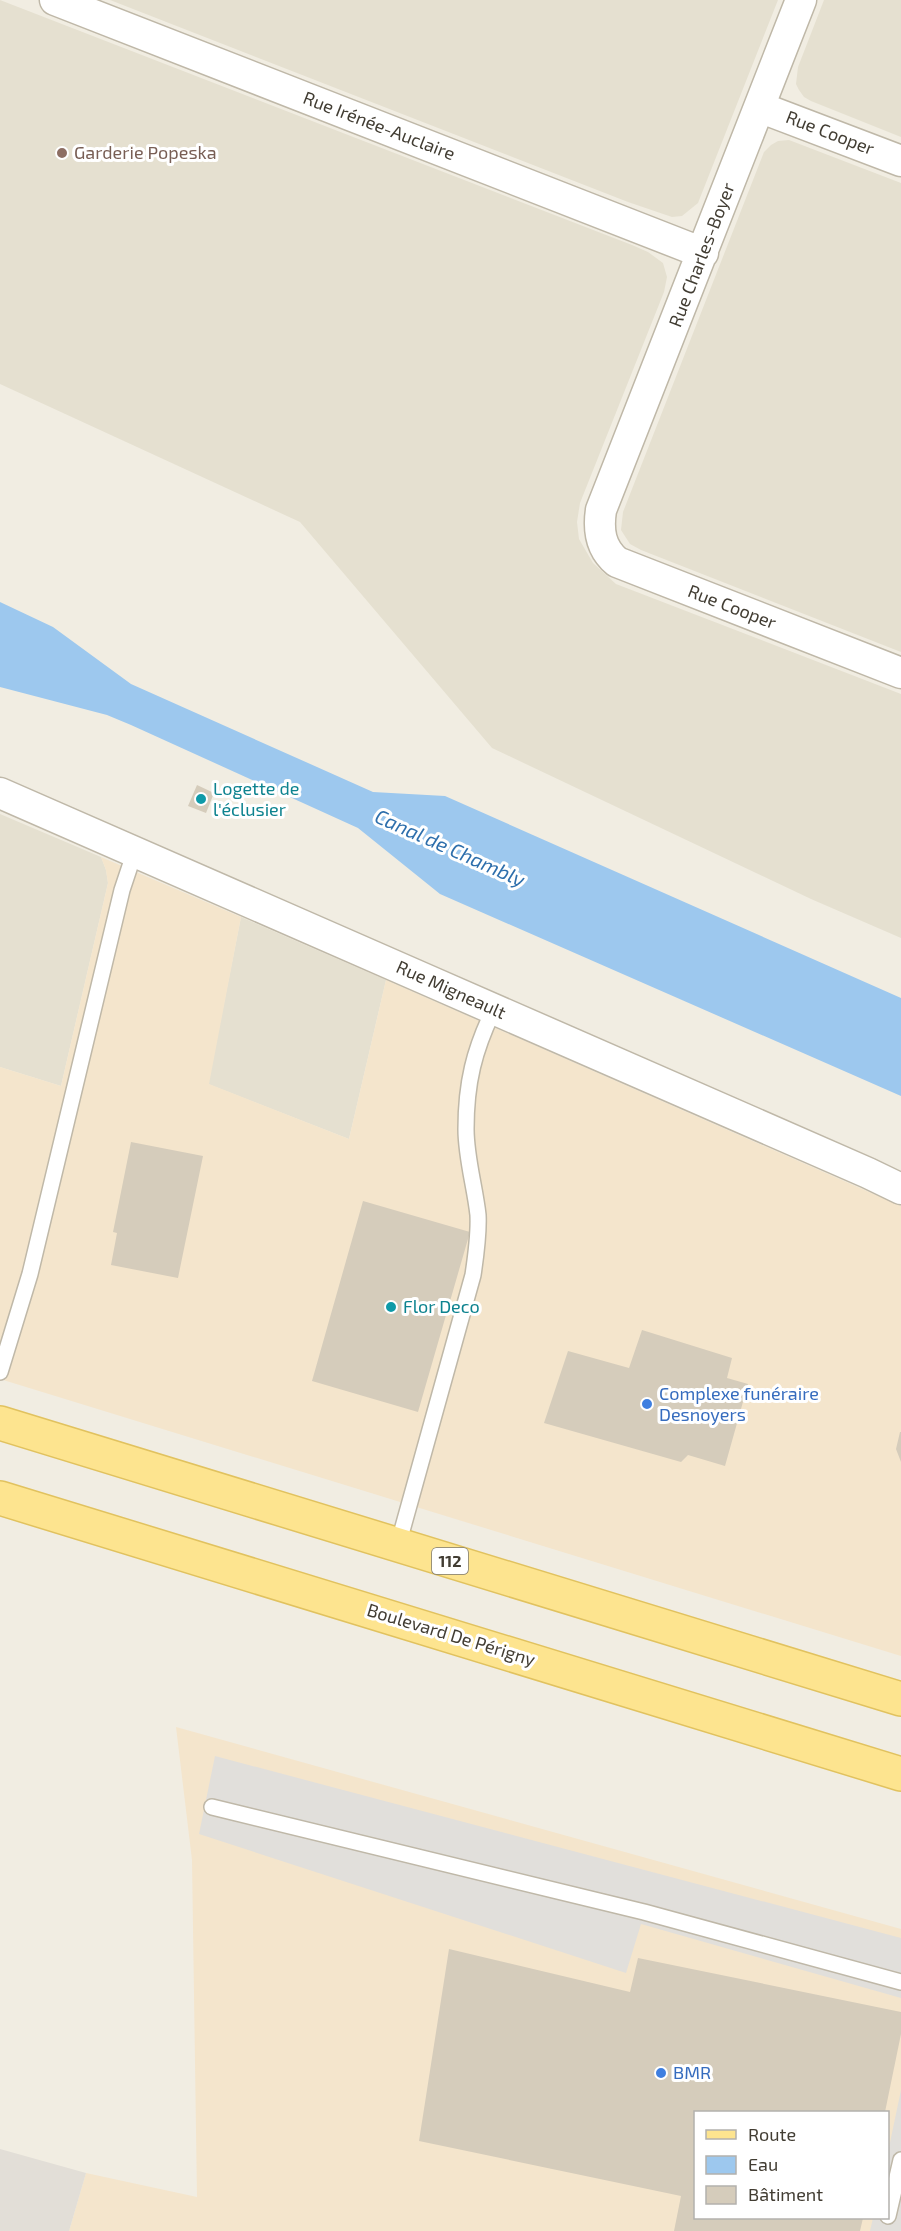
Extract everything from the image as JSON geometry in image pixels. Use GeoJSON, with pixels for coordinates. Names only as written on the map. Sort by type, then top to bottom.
{"type":"FeatureCollection","features":[{"type":"Feature","properties":{"kind":"main road","name":"112"},"geometry":{"type":"LineString","coordinates":[[0,1423],[901,1699]]}},
{"type":"Feature","properties":{"kind":"main road","name":"Boulevard De Périgny"},"geometry":{"type":"LineString","coordinates":[[0,1498],[901,1774]]}},
{"type":"Feature","properties":{"kind":"street","name":"Rue Irénée-Auclaire"},"geometry":{"type":"LineString","coordinates":[[55,0],[703,253]]}},
{"type":"Feature","properties":{"kind":"street","name":"Rue Charles-Boyer"},"geometry":{"type":"LineString","coordinates":[[601,510],[801,0]]}},
{"type":"Feature","properties":{"kind":"street","name":"Rue Cooper"},"geometry":{"type":"LineString","coordinates":[[759,107],[901,160]]}},
{"type":"Feature","properties":{"kind":"street","name":"Rue Cooper"},"geometry":{"type":"LineString","coordinates":[[601,510],[599,520],[601,539],[609,556],[617,562],[901,673]]}},
{"type":"Feature","properties":{"kind":"street","name":"Rue Migneault"},"geometry":{"type":"LineString","coordinates":[[0,793],[901,1189]]}},
{"type":"Feature","properties":{"kind":"lane"},"geometry":{"type":"LineString","coordinates":[[0,1372],[30,1274],[122,890],[135,851]]}},
{"type":"Feature","properties":{"kind":"lane"},"geometry":{"type":"LineString","coordinates":[[398,1545],[473,1275],[478,1242],[478,1216],[466,1131],[468,1091],[477,1047],[494,1009]]}},
{"type":"Feature","properties":{"kind":"lane"},"geometry":{"type":"LineString","coordinates":[[212,1807],[644,1912],[901,1982]]}},
{"type":"Feature","properties":{"kind":"lane"},"geometry":{"type":"LineString","coordinates":[[889,2209],[901,2160]]}},
{"type":"Feature","properties":{"kind":"shaded area"},"geometry":{"type":"Polygon","coordinates":[[[0,0],[632,245],[648,252],[663,263],[667,277],[664,292],[580,503],[577,522],[579,539],[593,563],[616,584],[901,694],[901,938],[811,899],[492,748],[300,522],[0,384],[0,0]]]}},
{"type":"Feature","properties":{"kind":"shaded area"},"geometry":{"type":"Polygon","coordinates":[[[110,0],[778,0],[698,203],[682,216],[672,217],[628,202],[110,0]]]}},
{"type":"Feature","properties":{"kind":"shaded area"},"geometry":{"type":"Polygon","coordinates":[[[824,0],[901,0],[901,137],[811,101],[799,90],[796,84],[798,67],[824,0]]]}},
{"type":"Feature","properties":{"kind":"shaded area"},"geometry":{"type":"Polygon","coordinates":[[[789,140],[901,183],[901,652],[641,550],[630,544],[621,530],[623,512],[764,152],[778,141],[789,140]]]}},
{"type":"Feature","properties":{"kind":"shaded area"},"geometry":{"type":"Polygon","coordinates":[[[0,814],[101,857],[106,870],[108,883],[61,1086],[0,1067],[0,814]]]}},
{"type":"Feature","properties":{"kind":"shaded area"},"geometry":{"type":"Polygon","coordinates":[[[101,857],[241,917],[209,1084],[349,1139],[386,980],[901,1206],[901,1656],[0,1379],[0,1067],[61,1086],[108,883],[101,857]]]}},
{"type":"Feature","properties":{"kind":"shaded area"},"geometry":{"type":"Polygon","coordinates":[[[241,917],[386,980],[349,1139],[208,1084],[241,917]]]}},
{"type":"Feature","properties":{"kind":"shaded area"},"geometry":{"type":"Polygon","coordinates":[[[176,1727],[901,1929],[901,2231],[69,2231],[86,2173],[197,2197],[192,1860],[176,1727]]]}},
{"type":"Feature","properties":{"kind":"shaded area"},"geometry":{"type":"Polygon","coordinates":[[[215,1756],[901,1938],[901,1998],[641,1924],[626,1973],[199,1834],[215,1756]]]}},
{"type":"Feature","properties":{"kind":"shaded area"},"geometry":{"type":"Polygon","coordinates":[[[901,2090],[901,2231],[870,2231],[873,2219],[889,2219],[889,2147],[901,2090]]]}},
{"type":"Feature","properties":{"kind":"shaded area"},"geometry":{"type":"Polygon","coordinates":[[[0,2149],[86,2173],[69,2231],[0,2231],[0,2149]]]}},
{"type":"Feature","properties":{"kind":"water","name":"Canal de Chambly"},"geometry":{"type":"Polygon","coordinates":[[[0,602],[53,627],[131,684],[373,792],[445,796],[901,998],[901,1096],[440,894],[358,828],[107,715],[0,687],[0,602]]]}},
{"type":"Feature","properties":{"kind":"building","name":"Logette de l'éclusier"},"geometry":{"type":"Polygon","coordinates":[[[197,785],[214,793],[206,813],[188,806],[197,785]]]}},
{"type":"Feature","properties":{"kind":"building"},"geometry":{"type":"Polygon","coordinates":[[[131,1142],[203,1156],[178,1278],[111,1265],[117,1233],[113,1232],[131,1142]]]}},
{"type":"Feature","properties":{"kind":"building","name":"Flor Deco"},"geometry":{"type":"Polygon","coordinates":[[[363,1201],[470,1232],[418,1412],[312,1381],[363,1201]]]}},
{"type":"Feature","properties":{"kind":"building","name":"Complexe funéraire Desnoyers"},"geometry":{"type":"Polygon","coordinates":[[[642,1330],[732,1358],[727,1378],[748,1384],[725,1466],[688,1455],[681,1462],[544,1423],[568,1351],[629,1368],[642,1330]]]}},
{"type":"Feature","properties":{"kind":"building"},"geometry":{"type":"Polygon","coordinates":[[[901,1432],[901,1462],[896,1449],[901,1432]]]}},
{"type":"Feature","properties":{"kind":"building","name":"BMR"},"geometry":{"type":"Polygon","coordinates":[[[449,1949],[630,1992],[638,1958],[901,2012],[901,2034],[885,2111],[694,2111],[694,2219],[863,2219],[860,2231],[674,2231],[681,2196],[419,2141],[449,1949]]]}},
{"type":"Feature","properties":{"kind":"place","name":"Garderie Popeska"},"geometry":{"type":"Point","coordinates":[62,153]}},
{"type":"Feature","properties":{"kind":"place","name":"Logette de l'éclusier"},"geometry":{"type":"Point","coordinates":[201,799]}},
{"type":"Feature","properties":{"kind":"place","name":"Flor Deco"},"geometry":{"type":"Point","coordinates":[391,1307]}},
{"type":"Feature","properties":{"kind":"place","name":"Complexe funéraire Desnoyers"},"geometry":{"type":"Point","coordinates":[647,1404]}},
{"type":"Feature","properties":{"kind":"place","name":"BMR"},"geometry":{"type":"Point","coordinates":[661,2073]}}]}
